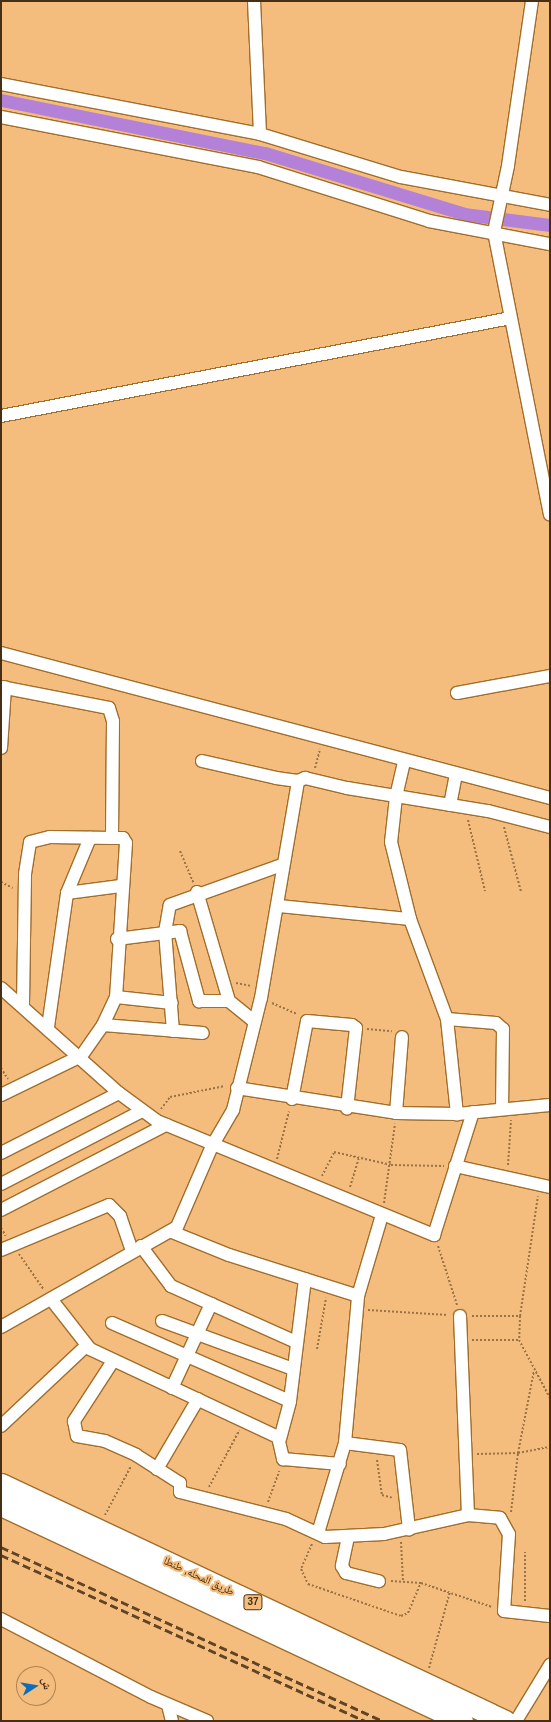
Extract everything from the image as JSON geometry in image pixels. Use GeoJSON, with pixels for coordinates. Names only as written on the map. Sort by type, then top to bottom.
{"type":"FeatureCollection","features":[{"type":"Feature","properties":{"kind":"highway","name":"طريق المحله, طنطا"},"geometry":{"type":"LineString","coordinates":[[1,1484],[504,1721]]}},
{"type":"Feature","properties":{"kind":"highway","name":"طريق المحله, طنطا"},"geometry":{"type":"LineString","coordinates":[[1,1505],[462,1721]]}},
{"type":"Feature","properties":{"kind":"street"},"geometry":{"type":"LineString","coordinates":[[254,1],[260,134]]}},
{"type":"Feature","properties":{"kind":"street"},"geometry":{"type":"LineString","coordinates":[[532,1],[495,228],[511,318],[550,514]]}},
{"type":"Feature","properties":{"kind":"street"},"geometry":{"type":"LineString","coordinates":[[1,84],[260,134],[401,177],[500,201],[550,205]]}},
{"type":"Feature","properties":{"kind":"street"},"geometry":{"type":"LineString","coordinates":[[1,117],[258,167],[429,221],[495,228],[550,244]]}},
{"type":"Feature","properties":{"kind":"street"},"geometry":{"type":"LineString","coordinates":[[1,416],[511,318]]}},
{"type":"Feature","properties":{"kind":"street"},"geometry":{"type":"LineString","coordinates":[[1,653],[323,738],[404,762],[550,798]]}},
{"type":"Feature","properties":{"kind":"street"},"geometry":{"type":"LineString","coordinates":[[457,693],[550,676]]}},
{"type":"Feature","properties":{"kind":"street"},"geometry":{"type":"LineString","coordinates":[[1,748],[3,687],[110,711],[112,838]]}},
{"type":"Feature","properties":{"kind":"street"},"geometry":{"type":"LineString","coordinates":[[202,761],[298,781],[313,779],[396,796],[464,806],[550,827]]}},
{"type":"Feature","properties":{"kind":"street"},"geometry":{"type":"LineString","coordinates":[[404,762],[396,796],[391,842],[410,919],[447,1019],[457,1114]]}},
{"type":"Feature","properties":{"kind":"street"},"geometry":{"type":"LineString","coordinates":[[450,805],[456,774]]}},
{"type":"Feature","properties":{"kind":"street"},"geometry":{"type":"LineString","coordinates":[[1,1327],[136,1249],[172,1232],[212,1146],[229,1122],[262,993],[279,906],[282,865],[298,781]]}},
{"type":"Feature","properties":{"kind":"street"},"geometry":{"type":"LineString","coordinates":[[48,1027],[67,893],[90,838]]}},
{"type":"Feature","properties":{"kind":"street"},"geometry":{"type":"LineString","coordinates":[[1,1095],[81,1056],[103,1025],[116,997],[117,939],[126,843],[123,838],[35,839],[27,849],[23,1004]]}},
{"type":"Feature","properties":{"kind":"street"},"geometry":{"type":"LineString","coordinates":[[173,1031],[172,1003],[165,932],[170,905],[197,892],[282,865]]}},
{"type":"Feature","properties":{"kind":"street"},"geometry":{"type":"LineString","coordinates":[[67,893],[121,886]]}},
{"type":"Feature","properties":{"kind":"street"},"geometry":{"type":"LineString","coordinates":[[197,892],[229,1001],[255,1022]]}},
{"type":"Feature","properties":{"kind":"street"},"geometry":{"type":"LineString","coordinates":[[279,906],[410,919]]}},
{"type":"Feature","properties":{"kind":"street"},"geometry":{"type":"LineString","coordinates":[[117,939],[180,931],[183,935],[199,1001],[229,1001]]}},
{"type":"Feature","properties":{"kind":"street"},"geometry":{"type":"LineString","coordinates":[[1,988],[23,1004],[81,1056],[119,1093],[142,1111],[162,1123],[212,1146],[434,1235],[473,1112]]}},
{"type":"Feature","properties":{"kind":"street"},"geometry":{"type":"LineString","coordinates":[[116,997],[172,1003]]}},
{"type":"Feature","properties":{"kind":"street"},"geometry":{"type":"LineString","coordinates":[[292,1099],[309,1019],[356,1028],[346,1108]]}},
{"type":"Feature","properties":{"kind":"street"},"geometry":{"type":"LineString","coordinates":[[447,1019],[496,1023],[504,1029],[507,1108]]}},
{"type":"Feature","properties":{"kind":"street"},"geometry":{"type":"LineString","coordinates":[[103,1025],[203,1033]]}},
{"type":"Feature","properties":{"kind":"street"},"geometry":{"type":"LineString","coordinates":[[396,1113],[402,1036]]}},
{"type":"Feature","properties":{"kind":"street"},"geometry":{"type":"LineString","coordinates":[[238,1086],[292,1099],[346,1108],[396,1113],[457,1114],[550,1105]]}},
{"type":"Feature","properties":{"kind":"street"},"geometry":{"type":"LineString","coordinates":[[1,1153],[119,1093]]}},
{"type":"Feature","properties":{"kind":"street"},"geometry":{"type":"LineString","coordinates":[[1,1184],[142,1111]]}},
{"type":"Feature","properties":{"kind":"street"},"geometry":{"type":"LineString","coordinates":[[1,1210],[162,1123]]}},
{"type":"Feature","properties":{"kind":"street"},"geometry":{"type":"LineString","coordinates":[[455,1166],[545,1186]]}},
{"type":"Feature","properties":{"kind":"street"},"geometry":{"type":"LineString","coordinates":[[6,1247],[110,1205],[120,1216],[136,1249],[163,1279],[211,1304],[296,1342]]}},
{"type":"Feature","properties":{"kind":"street"},"geometry":{"type":"LineString","coordinates":[[318,1533],[340,1464],[345,1443],[358,1296],[382,1215]]}},
{"type":"Feature","properties":{"kind":"street"},"geometry":{"type":"LineString","coordinates":[[172,1232],[358,1296]]}},
{"type":"Feature","properties":{"kind":"street"},"geometry":{"type":"LineString","coordinates":[[305,1279],[296,1342],[290,1401],[280,1439],[283,1459],[340,1464]]}},
{"type":"Feature","properties":{"kind":"street"},"geometry":{"type":"LineString","coordinates":[[51,1299],[86,1346],[113,1361],[198,1399],[280,1439]]}},
{"type":"Feature","properties":{"kind":"street"},"geometry":{"type":"LineString","coordinates":[[172,1388],[199,1337],[211,1304]]}},
{"type":"Feature","properties":{"kind":"street"},"geometry":{"type":"LineString","coordinates":[[460,1316],[463,1340],[468,1515]]}},
{"type":"Feature","properties":{"kind":"street"},"geometry":{"type":"LineString","coordinates":[[162,1321],[199,1337],[293,1370]]}},
{"type":"Feature","properties":{"kind":"street"},"geometry":{"type":"LineString","coordinates":[[112,1323],[290,1401]]}},
{"type":"Feature","properties":{"kind":"street"},"geometry":{"type":"LineString","coordinates":[[1,1426],[86,1346]]}},
{"type":"Feature","properties":{"kind":"street"},"geometry":{"type":"LineString","coordinates":[[113,1361],[74,1421],[73,1432],[136,1455],[180,1482],[180,1492],[298,1522],[325,1537],[348,1537],[404,1530],[468,1515],[500,1518],[509,1534],[504,1611],[550,1616]]}},
{"type":"Feature","properties":{"kind":"street"},"geometry":{"type":"LineString","coordinates":[[157,1469],[198,1399]]}},
{"type":"Feature","properties":{"kind":"street"},"geometry":{"type":"LineString","coordinates":[[345,1443],[375,1445],[400,1450],[404,1497],[404,1530]]}},
{"type":"Feature","properties":{"kind":"street"},"geometry":{"type":"LineString","coordinates":[[348,1537],[342,1566],[346,1573],[379,1581]]}},
{"type":"Feature","properties":{"kind":"street"},"geometry":{"type":"LineString","coordinates":[[1,1619],[168,1705],[207,1721]]}},
{"type":"Feature","properties":{"kind":"street"},"geometry":{"type":"LineString","coordinates":[[516,1721],[550,1665]]}},
{"type":"Feature","properties":{"kind":"street"},"geometry":{"type":"LineString","coordinates":[[168,1705],[172,1721]]}},
{"type":"Feature","properties":{"kind":"path"},"geometry":{"type":"LineString","coordinates":[[313,779],[323,738]]}},
{"type":"Feature","properties":{"kind":"path"},"geometry":{"type":"LineString","coordinates":[[464,806],[485,891]]}},
{"type":"Feature","properties":{"kind":"path"},"geometry":{"type":"LineString","coordinates":[[501,814],[521,892]]}},
{"type":"Feature","properties":{"kind":"path"},"geometry":{"type":"LineString","coordinates":[[180,851],[197,892]]}},
{"type":"Feature","properties":{"kind":"path"},"geometry":{"type":"LineString","coordinates":[[223,980],[262,993],[309,1019]]}},
{"type":"Feature","properties":{"kind":"path"},"geometry":{"type":"LineString","coordinates":[[356,1028],[398,1032],[402,1036]]}},
{"type":"Feature","properties":{"kind":"path"},"geometry":{"type":"LineString","coordinates":[[162,1123],[163,1103],[170,1097],[238,1086]]}},
{"type":"Feature","properties":{"kind":"path"},"geometry":{"type":"LineString","coordinates":[[274,1170],[292,1099]]}},
{"type":"Feature","properties":{"kind":"path"},"geometry":{"type":"LineString","coordinates":[[507,1108],[507,1177]]}},
{"type":"Feature","properties":{"kind":"path"},"geometry":{"type":"LineString","coordinates":[[382,1215],[391,1165],[396,1113]]}},
{"type":"Feature","properties":{"kind":"path"},"geometry":{"type":"LineString","coordinates":[[317,1187],[331,1154],[337,1152],[391,1165],[455,1166]]}},
{"type":"Feature","properties":{"kind":"path"},"geometry":{"type":"LineString","coordinates":[[346,1200],[359,1158]]}},
{"type":"Feature","properties":{"kind":"path"},"geometry":{"type":"LineString","coordinates":[[545,1186],[520,1316],[519,1340],[550,1398]]}},
{"type":"Feature","properties":{"kind":"path"},"geometry":{"type":"LineString","coordinates":[[434,1235],[460,1316]]}},
{"type":"Feature","properties":{"kind":"path"},"geometry":{"type":"LineString","coordinates":[[6,1247],[51,1299]]}},
{"type":"Feature","properties":{"kind":"path"},"geometry":{"type":"LineString","coordinates":[[317,1349],[328,1286]]}},
{"type":"Feature","properties":{"kind":"path"},"geometry":{"type":"LineString","coordinates":[[357,1309],[460,1316],[520,1316]]}},
{"type":"Feature","properties":{"kind":"path"},"geometry":{"type":"LineString","coordinates":[[463,1340],[519,1340]]}},
{"type":"Feature","properties":{"kind":"path"},"geometry":{"type":"LineString","coordinates":[[509,1534],[518,1453],[534,1370]]}},
{"type":"Feature","properties":{"kind":"path"},"geometry":{"type":"LineString","coordinates":[[203,1499],[244,1421]]}},
{"type":"Feature","properties":{"kind":"path"},"geometry":{"type":"LineString","coordinates":[[375,1445],[382,1495],[388,1498],[404,1497]]}},
{"type":"Feature","properties":{"kind":"path"},"geometry":{"type":"LineString","coordinates":[[466,1454],[518,1453],[550,1447]]}},
{"type":"Feature","properties":{"kind":"path"},"geometry":{"type":"LineString","coordinates":[[98,1529],[136,1455]]}},
{"type":"Feature","properties":{"kind":"path"},"geometry":{"type":"LineString","coordinates":[[264,1513],[283,1459]]}},
{"type":"Feature","properties":{"kind":"path"},"geometry":{"type":"LineString","coordinates":[[403,1582],[404,1530]]}},
{"type":"Feature","properties":{"kind":"path"},"geometry":{"type":"LineString","coordinates":[[525,1552],[525,1614]]}},
{"type":"Feature","properties":{"kind":"path"},"geometry":{"type":"LineString","coordinates":[[379,1581],[403,1582],[450,1592],[504,1611]]}},
{"type":"Feature","properties":{"kind":"path"},"geometry":{"type":"LineString","coordinates":[[425,1683],[450,1592]]}},
{"type":"Feature","properties":{"kind":"waterway"},"geometry":{"type":"LineString","coordinates":[[1,100],[265,153],[464,214],[550,225]]}},
{"type":"Feature","properties":{"kind":"railway"},"geometry":{"type":"LineString","coordinates":[[1,1547],[383,1721]]}},
{"type":"Feature","properties":{"kind":"railway"},"geometry":{"type":"LineString","coordinates":[[1,1555],[366,1721]]}}]}
